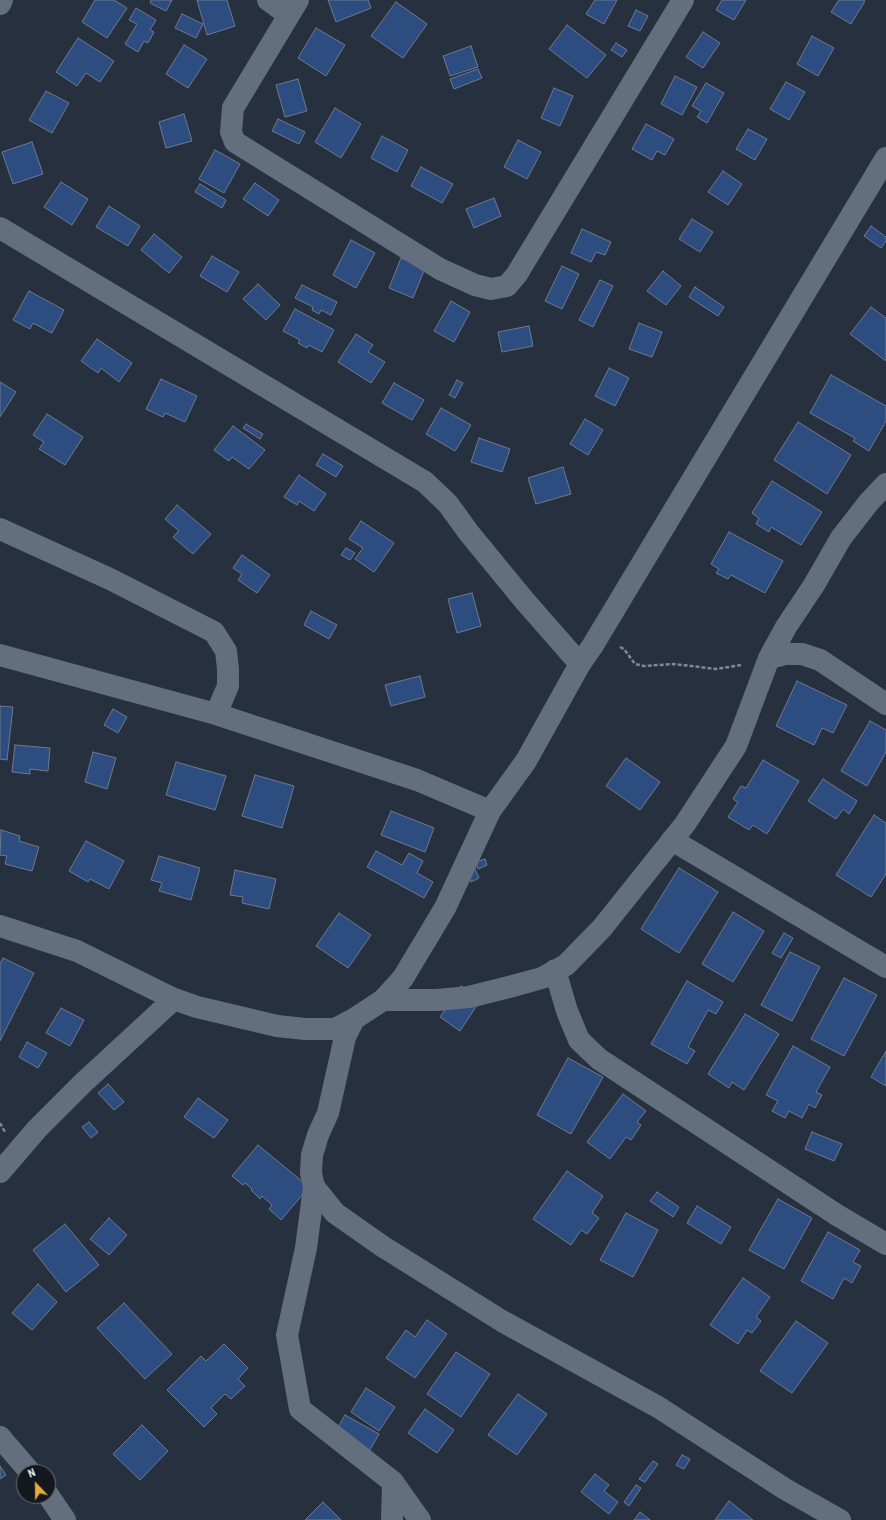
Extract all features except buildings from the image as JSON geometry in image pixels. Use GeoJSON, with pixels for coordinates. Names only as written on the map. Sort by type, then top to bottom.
{"type":"FeatureCollection","features":[{"type":"Feature","properties":{"kind":"street"},"geometry":{"type":"LineString","coordinates":[[0,4],[2,0]]}},
{"type":"Feature","properties":{"kind":"street"},"geometry":{"type":"LineString","coordinates":[[268,0],[294,8],[233,108],[231,132],[235,142],[440,269],[475,285],[492,289],[507,286],[518,274],[683,0]]}},
{"type":"Feature","properties":{"kind":"street"},"geometry":{"type":"LineString","coordinates":[[0,926],[77,951],[174,999],[197,1007],[277,1026],[305,1029],[335,1029],[354,1019],[383,1000],[403,978],[445,908],[490,811],[526,761],[580,664],[886,158]]}},
{"type":"Feature","properties":{"kind":"street"},"geometry":{"type":"LineString","coordinates":[[0,228],[425,482],[448,504],[469,533],[514,588],[580,664]]}},
{"type":"Feature","properties":{"kind":"street"},"geometry":{"type":"LineString","coordinates":[[383,1000],[437,1000],[469,997],[535,980],[566,965],[602,928],[685,824],[736,746],[769,658],[786,627],[814,585],[841,538],[869,502],[886,484]]}},
{"type":"Feature","properties":{"kind":"street"},"geometry":{"type":"LineString","coordinates":[[0,529],[110,579],[214,632],[226,652],[228,669],[228,686],[216,714]]}},
{"type":"Feature","properties":{"kind":"street"},"geometry":{"type":"LineString","coordinates":[[769,658],[785,654],[802,654],[820,660],[886,704]]}},
{"type":"Feature","properties":{"kind":"street"},"geometry":{"type":"LineString","coordinates":[[0,655],[216,714],[417,780],[490,811]]}},
{"type":"Feature","properties":{"kind":"street"},"geometry":{"type":"LineString","coordinates":[[672,840],[886,967]]}},
{"type":"Feature","properties":{"kind":"street"},"geometry":{"type":"LineString","coordinates":[[555,970],[567,1011],[579,1040],[599,1059],[831,1211],[886,1244]]}},
{"type":"Feature","properties":{"kind":"street"},"geometry":{"type":"LineString","coordinates":[[0,1172],[52,1113],[174,999]]}},
{"type":"Feature","properties":{"kind":"street"},"geometry":{"type":"LineString","coordinates":[[354,1019],[345,1036],[328,1113],[312,1154],[311,1173],[314,1187],[306,1248],[287,1335],[300,1408],[393,1482],[420,1520]]}},
{"type":"Feature","properties":{"kind":"street"},"geometry":{"type":"LineString","coordinates":[[314,1187],[335,1213],[382,1246],[502,1321],[658,1407],[785,1489],[840,1520]]}},
{"type":"Feature","properties":{"kind":"street"},"geometry":{"type":"LineString","coordinates":[[0,1437],[23,1464]]}},
{"type":"Feature","properties":{"kind":"street"},"geometry":{"type":"LineString","coordinates":[[392,1520],[393,1482]]}},
{"type":"Feature","properties":{"kind":"street"},"geometry":{"type":"LineString","coordinates":[[54,1504],[65,1520]]}},
{"type":"Feature","properties":{"kind":"path"},"geometry":{"type":"LineString","coordinates":[[593,644],[613,644],[619,646],[635,664],[644,666],[674,664],[716,669],[730,668],[769,658]]}}]}
